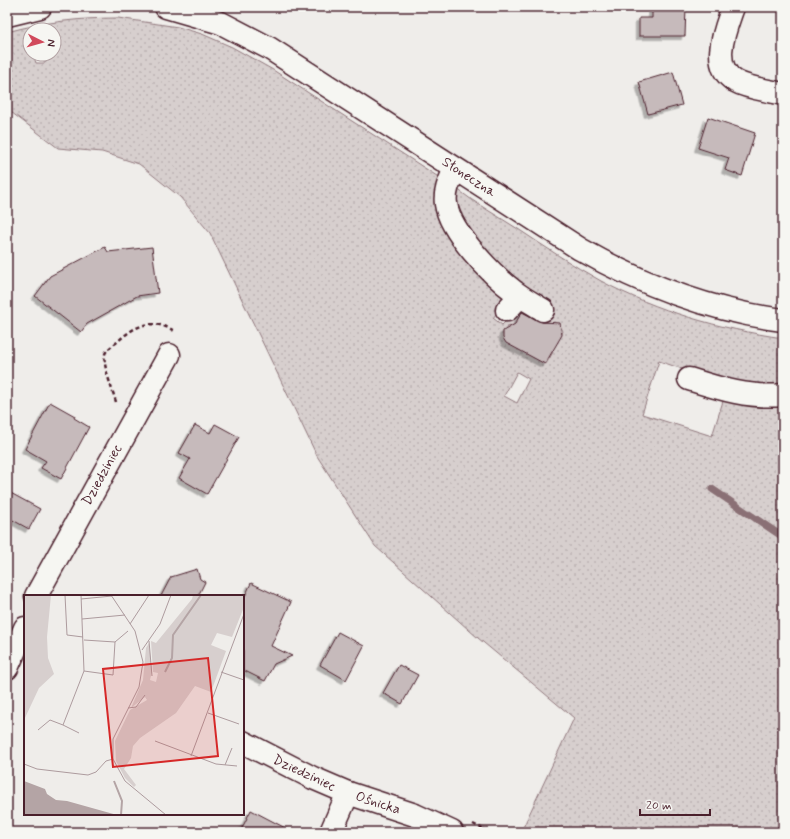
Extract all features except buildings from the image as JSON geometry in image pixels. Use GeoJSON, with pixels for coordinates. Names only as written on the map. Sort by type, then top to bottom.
{"type":"FeatureCollection","features":[{"type":"Feature","properties":{"kind":"street"},"geometry":{"type":"LineString","coordinates":[[7,14],[40,7]]}},
{"type":"Feature","properties":{"kind":"street","name":"Słoneczna"},"geometry":{"type":"LineString","coordinates":[[166,7],[221,23],[269,48],[580,249],[638,279],[707,305],[735,312],[783,320]]}},
{"type":"Feature","properties":{"kind":"street"},"geometry":{"type":"LineString","coordinates":[[733,7],[722,46],[722,62],[728,75],[735,81],[783,94]]}},
{"type":"Feature","properties":{"kind":"street"},"geometry":{"type":"LineString","coordinates":[[455,168],[446,193],[446,204],[452,221],[468,246],[486,265],[513,303],[543,310]]}},
{"type":"Feature","properties":{"kind":"street","name":"Dziedziniec"},"geometry":{"type":"LineString","coordinates":[[37,595],[169,354]]}},
{"type":"Feature","properties":{"kind":"street"},"geometry":{"type":"LineString","coordinates":[[689,379],[726,391],[754,396],[783,395]]}},
{"type":"Feature","properties":{"kind":"street"},"geometry":{"type":"LineString","coordinates":[[7,668],[24,630]]}},
{"type":"Feature","properties":{"kind":"street","name":"Dziedziniec"},"geometry":{"type":"LineString","coordinates":[[244,743],[313,778],[348,793],[331,832]]}},
{"type":"Feature","properties":{"kind":"street","name":"Ośnicka"},"geometry":{"type":"LineString","coordinates":[[348,793],[415,815],[452,832]]}},
{"type":"Feature","properties":{"kind":"shaded area"},"geometry":{"type":"Polygon","coordinates":[[[118,18],[178,27],[202,34],[232,47],[273,70],[440,178],[439,194],[441,208],[449,231],[464,252],[504,294],[503,305],[493,318],[502,325],[520,307],[530,308],[544,319],[551,310],[509,279],[481,250],[470,236],[454,209],[453,198],[457,189],[479,205],[569,262],[622,292],[667,310],[712,324],[736,330],[783,338],[783,386],[734,383],[705,376],[659,361],[642,414],[712,436],[724,398],[755,403],[783,401],[783,832],[521,832],[574,718],[478,638],[375,546],[317,456],[210,233],[180,197],[139,164],[102,152],[58,148],[7,109],[7,32],[22,29],[22,62],[62,62],[62,22],[57,22],[118,18]],[[551,323],[546,328],[545,333],[550,339],[556,340],[561,336],[563,331],[559,324],[551,323]],[[514,326],[507,327],[503,333],[505,341],[510,344],[517,343],[521,336],[518,328],[514,326]],[[531,339],[524,352],[546,364],[553,352],[531,339]],[[517,372],[504,396],[517,403],[529,379],[517,372]]]}},
{"type":"Feature","properties":{"kind":"waterway"},"geometry":{"type":"LineString","coordinates":[[712,489],[783,537]]}}]}
